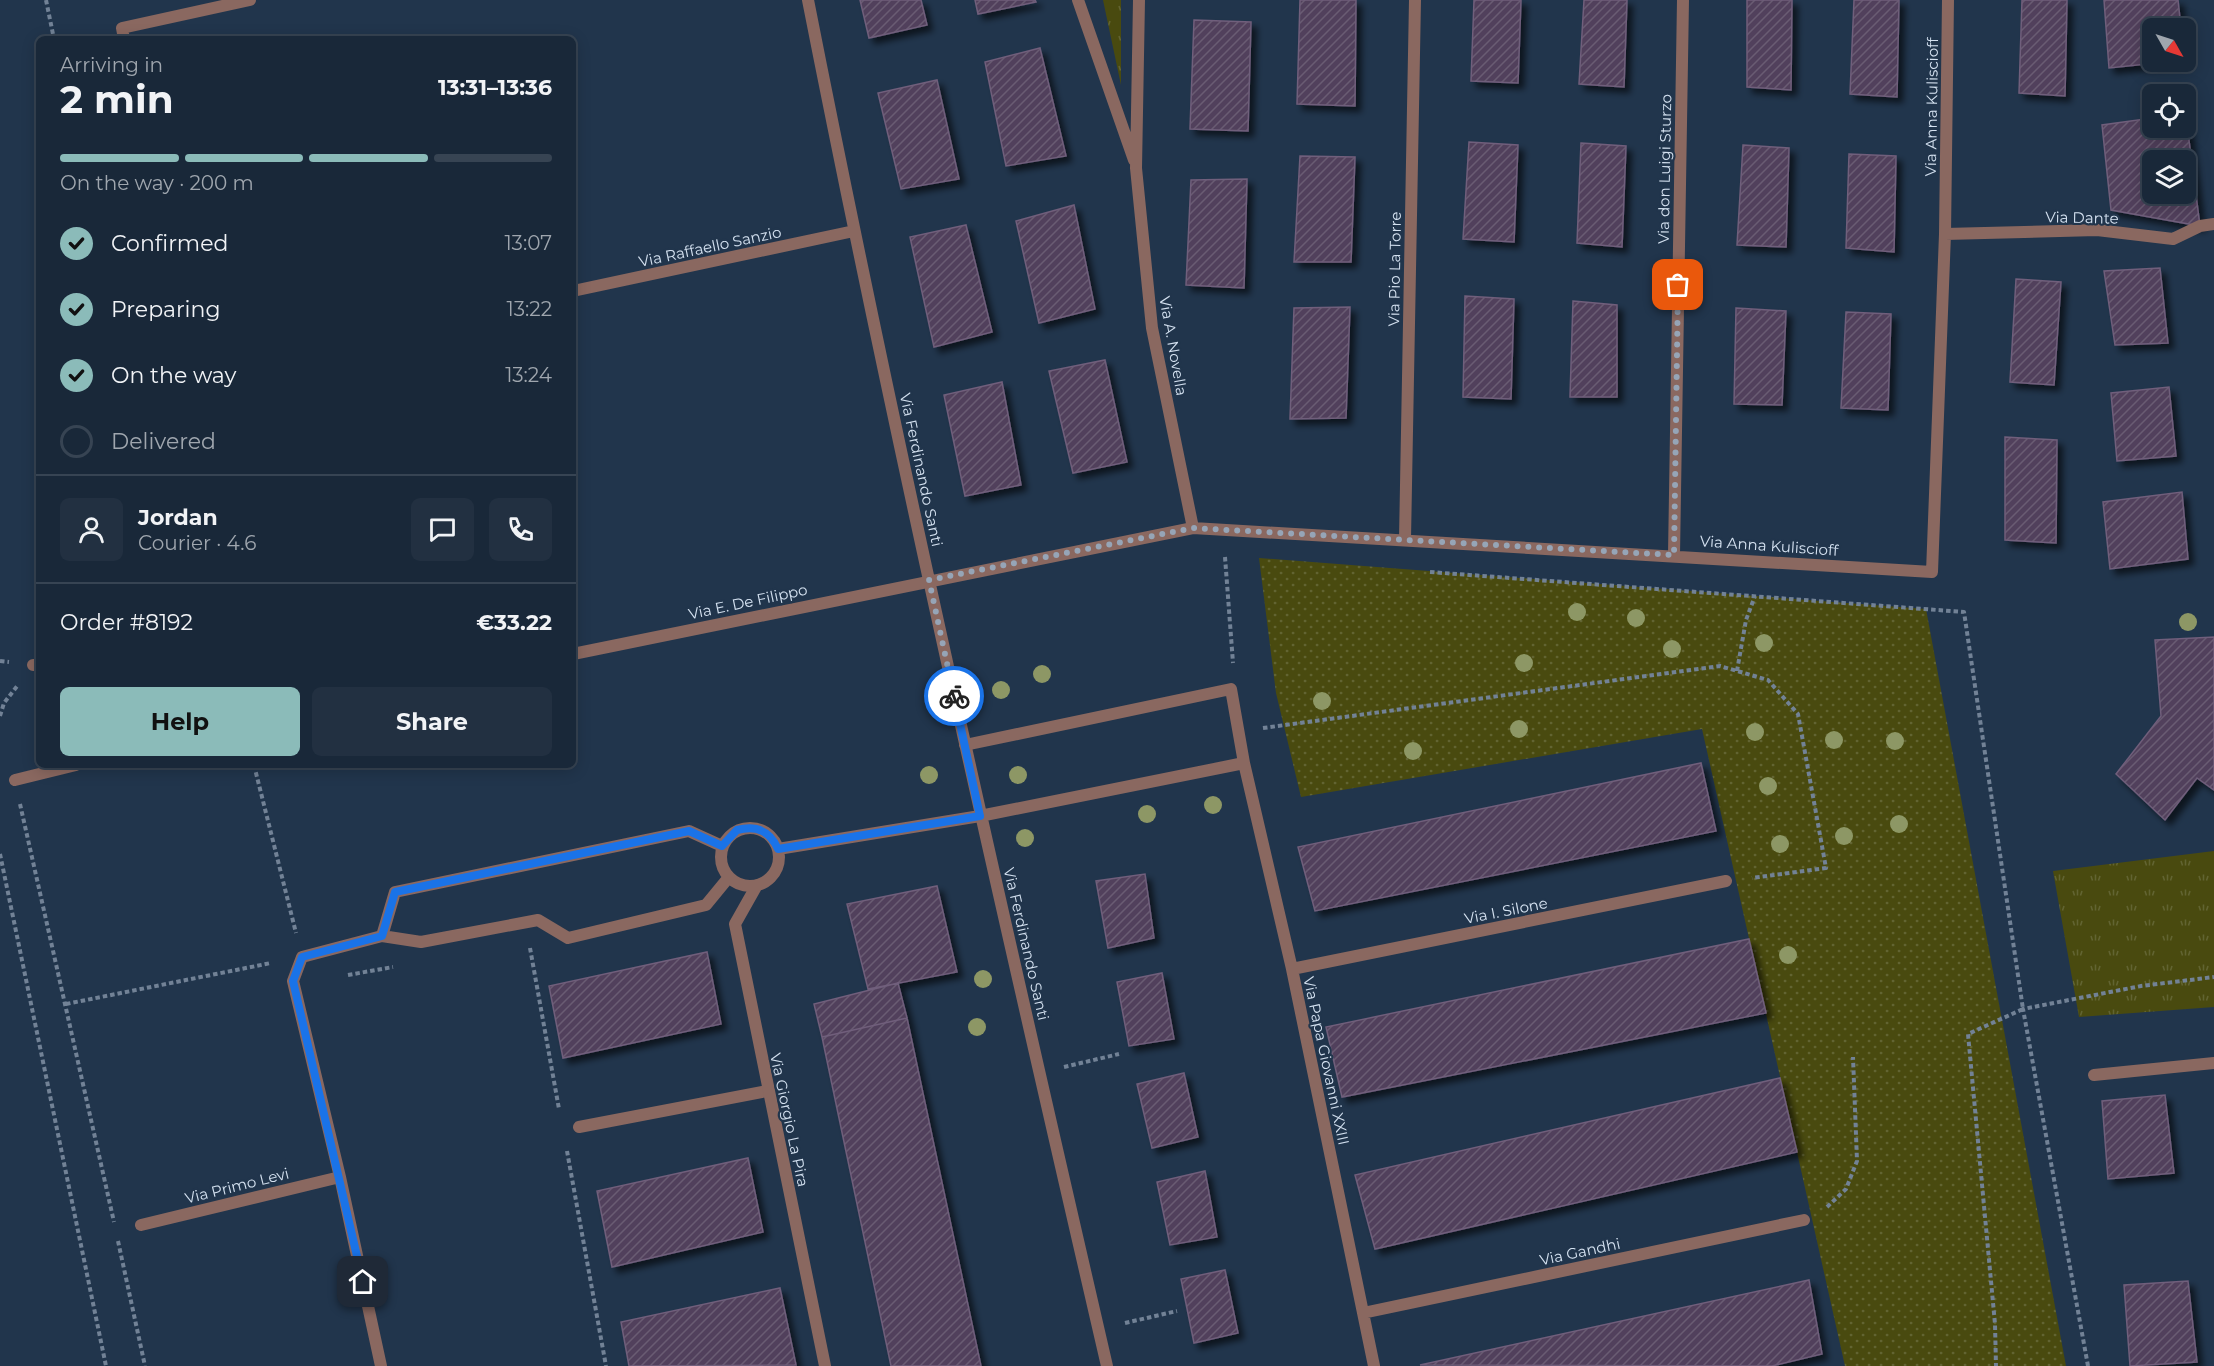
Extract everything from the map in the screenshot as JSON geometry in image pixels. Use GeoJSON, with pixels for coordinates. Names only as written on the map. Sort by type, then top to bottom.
{"type":"FeatureCollection","features":[{"type":"Feature","properties":{"kind":"street"},"geometry":{"type":"LineString","coordinates":[[123,33],[250,0]]}},
{"type":"Feature","properties":{"kind":"street","name":"Via Ferdinando Santi"},"geometry":{"type":"LineString","coordinates":[[808,0],[854,231],[980,816],[1107,1366]]}},
{"type":"Feature","properties":{"kind":"street","name":"Via A. Novella"},"geometry":{"type":"LineString","coordinates":[[1078,0],[1136,168]]}},
{"type":"Feature","properties":{"kind":"street","name":"Via A. Novella"},"geometry":{"type":"LineString","coordinates":[[1139,0],[1136,168],[1152,328],[1193,528]]}},
{"type":"Feature","properties":{"kind":"street","name":"Via Pio La Torre"},"geometry":{"type":"LineString","coordinates":[[1405,539],[1415,0]]}},
{"type":"Feature","properties":{"kind":"street","name":"Via don Luigi Sturzo"},"geometry":{"type":"LineString","coordinates":[[1674,555],[1683,0]]}},
{"type":"Feature","properties":{"kind":"street","name":"Via Anna Kuliscioff"},"geometry":{"type":"LineString","coordinates":[[929,580],[1193,528],[1932,572],[1945,234],[1948,0]]}},
{"type":"Feature","properties":{"kind":"street","name":"Via Dante"},"geometry":{"type":"LineString","coordinates":[[1945,234],[2097,230],[2174,239],[2200,226],[2214,224]]}},
{"type":"Feature","properties":{"kind":"street","name":"Via Raffaello Sanzio"},"geometry":{"type":"LineString","coordinates":[[576,290],[854,231]]}},
{"type":"Feature","properties":{"kind":"street","name":"Via E. De Filippo"},"geometry":{"type":"LineString","coordinates":[[576,653],[929,580]]}},
{"type":"Feature","properties":{"kind":"street","name":"Via Papa Giovanni XXIII"},"geometry":{"type":"LineString","coordinates":[[965,745],[1231,689],[1244,763],[1292,969],[1374,1366]]}},
{"type":"Feature","properties":{"kind":"street"},"geometry":{"type":"LineString","coordinates":[[778,849],[980,816],[1244,763]]}},
{"type":"Feature","properties":{"kind":"street"},"geometry":{"type":"LineString","coordinates":[[15,780],[64,768]]}},
{"type":"Feature","properties":{"kind":"street"},"geometry":{"type":"LineString","coordinates":[[747,828],[766,833],[778,849],[777,865],[773,873],[766,881],[757,885],[737,883],[729,877],[721,859],[722,846],[737,830],[747,828]]}},
{"type":"Feature","properties":{"kind":"street"},"geometry":{"type":"LineString","coordinates":[[382,936],[395,892],[689,831],[722,846]]}},
{"type":"Feature","properties":{"kind":"street"},"geometry":{"type":"LineString","coordinates":[[381,1366],[340,1177],[293,981],[302,957],[382,936],[422,942],[538,920],[568,938],[706,905],[729,877]]}},
{"type":"Feature","properties":{"kind":"street","name":"Via I. Silone"},"geometry":{"type":"LineString","coordinates":[[1292,969],[1726,881]]}},
{"type":"Feature","properties":{"kind":"street","name":"Via Giorgio La Pira"},"geometry":{"type":"LineString","coordinates":[[757,885],[735,924],[767,1091],[825,1366]]}},
{"type":"Feature","properties":{"kind":"street"},"geometry":{"type":"LineString","coordinates":[[2094,1074],[2214,1063]]}},
{"type":"Feature","properties":{"kind":"street"},"geometry":{"type":"LineString","coordinates":[[579,1127],[767,1091]]}},
{"type":"Feature","properties":{"kind":"street","name":"Via Primo Levi"},"geometry":{"type":"LineString","coordinates":[[141,1225],[340,1177]]}},
{"type":"Feature","properties":{"kind":"street","name":"Via Gandhi"},"geometry":{"type":"LineString","coordinates":[[1363,1313],[1804,1220]]}},
{"type":"Feature","properties":{"kind":"path"},"geometry":{"type":"LineString","coordinates":[[46,0],[53,36]]}},
{"type":"Feature","properties":{"kind":"path"},"geometry":{"type":"LineString","coordinates":[[1233,673],[1225,557],[1237,558]]}},
{"type":"Feature","properties":{"kind":"path"},"geometry":{"type":"LineString","coordinates":[[1425,572],[1964,612],[2024,1009],[2088,1366]]}},
{"type":"Feature","properties":{"kind":"path"},"geometry":{"type":"LineString","coordinates":[[1737,671],[1746,620],[1755,596]]}},
{"type":"Feature","properties":{"kind":"path"},"geometry":{"type":"LineString","coordinates":[[0,716],[4,703],[36,665]]}},
{"type":"Feature","properties":{"kind":"path"},"geometry":{"type":"LineString","coordinates":[[1238,731],[1720,666],[1768,680],[1798,714],[1826,868],[1726,881]]}},
{"type":"Feature","properties":{"kind":"path"},"geometry":{"type":"LineString","coordinates":[[66,1004],[302,957],[255,768]]}},
{"type":"Feature","properties":{"kind":"path"},"geometry":{"type":"LineString","coordinates":[[15,780],[114,1226]]}},
{"type":"Feature","properties":{"kind":"path"},"geometry":{"type":"LineString","coordinates":[[0,854],[106,1366]]}},
{"type":"Feature","properties":{"kind":"path"},"geometry":{"type":"LineString","coordinates":[[529,940],[560,1113]]}},
{"type":"Feature","properties":{"kind":"path"},"geometry":{"type":"LineString","coordinates":[[344,976],[402,965]]}},
{"type":"Feature","properties":{"kind":"path"},"geometry":{"type":"LineString","coordinates":[[1996,1366],[1995,1324],[1968,1034],[2024,1009],[2140,986],[2214,977]]}},
{"type":"Feature","properties":{"kind":"path"},"geometry":{"type":"LineString","coordinates":[[1040,1072],[1119,1054]]}},
{"type":"Feature","properties":{"kind":"path"},"geometry":{"type":"LineString","coordinates":[[1804,1220],[1817,1216],[1846,1188],[1857,1161],[1853,1057]]}},
{"type":"Feature","properties":{"kind":"path"},"geometry":{"type":"LineString","coordinates":[[566,1147],[606,1366]]}},
{"type":"Feature","properties":{"kind":"path"},"geometry":{"type":"LineString","coordinates":[[117,1238],[145,1366]]}},
{"type":"Feature","properties":{"kind":"path"},"geometry":{"type":"LineString","coordinates":[[1098,1329],[1177,1311]]}},
{"type":"Feature","properties":{"kind":"green space"},"geometry":{"type":"Polygon","coordinates":[[[1103,0],[1121,0],[1121,85],[1103,0]]]}},
{"type":"Feature","properties":{"kind":"green space"},"geometry":{"type":"Polygon","coordinates":[[[1259,558],[1926,609],[2066,1366],[1845,1366],[1702,729],[1301,797],[1276,693],[1259,558]]]}},
{"type":"Feature","properties":{"kind":"green space"},"geometry":{"type":"Polygon","coordinates":[[[2214,851],[2214,1007],[2079,1017],[2053,871],[2214,851]]]}},
{"type":"Feature","properties":{"kind":"building"},"geometry":{"type":"Polygon","coordinates":[[[860,0],[921,0],[927,25],[869,38],[860,0]]]}},
{"type":"Feature","properties":{"kind":"building"},"geometry":{"type":"Polygon","coordinates":[[[975,0],[1035,0],[1036,2],[978,14],[975,0]]]}},
{"type":"Feature","properties":{"kind":"building"},"geometry":{"type":"Polygon","coordinates":[[[1300,0],[1356,0],[1355,106],[1297,104],[1300,0]]]}},
{"type":"Feature","properties":{"kind":"building"},"geometry":{"type":"Polygon","coordinates":[[[1474,0],[1521,0],[1518,83],[1471,81],[1474,0]]]}},
{"type":"Feature","properties":{"kind":"building"},"geometry":{"type":"Polygon","coordinates":[[[1584,0],[1627,0],[1624,87],[1579,84],[1584,0]]]}},
{"type":"Feature","properties":{"kind":"building"},"geometry":{"type":"Polygon","coordinates":[[[1747,0],[1792,0],[1791,90],[1747,87],[1747,0]]]}},
{"type":"Feature","properties":{"kind":"building"},"geometry":{"type":"Polygon","coordinates":[[[1854,0],[1899,0],[1897,97],[1850,94],[1854,0]]]}},
{"type":"Feature","properties":{"kind":"building"},"geometry":{"type":"Polygon","coordinates":[[[2022,0],[2067,0],[2065,96],[2019,93],[2022,0]]]}},
{"type":"Feature","properties":{"kind":"building"},"geometry":{"type":"Polygon","coordinates":[[[2104,0],[2178,0],[2180,18],[2142,18],[2142,65],[2109,68],[2104,0]]]}},
{"type":"Feature","properties":{"kind":"building"},"geometry":{"type":"Polygon","coordinates":[[[1194,20],[1251,22],[1248,131],[1190,129],[1194,20]]]}},
{"type":"Feature","properties":{"kind":"building"},"geometry":{"type":"Polygon","coordinates":[[[1040,48],[1066,156],[1006,166],[985,62],[1040,48]]]}},
{"type":"Feature","properties":{"kind":"building"},"geometry":{"type":"Polygon","coordinates":[[[937,80],[959,179],[901,189],[878,93],[937,80]]]}},
{"type":"Feature","properties":{"kind":"building"},"geometry":{"type":"Polygon","coordinates":[[[2142,119],[2142,138],[2189,138],[2190,150],[2142,150],[2142,204],[2196,204],[2196,195],[2200,226],[2111,210],[2102,125],[2142,119]]]}},
{"type":"Feature","properties":{"kind":"building"},"geometry":{"type":"Polygon","coordinates":[[[1469,142],[1518,145],[1514,242],[1463,239],[1469,142]]]}},
{"type":"Feature","properties":{"kind":"building"},"geometry":{"type":"Polygon","coordinates":[[[1581,143],[1626,146],[1622,247],[1577,243],[1581,143]]]}},
{"type":"Feature","properties":{"kind":"building"},"geometry":{"type":"Polygon","coordinates":[[[1743,145],[1789,148],[1786,247],[1737,245],[1743,145]]]}},
{"type":"Feature","properties":{"kind":"building"},"geometry":{"type":"Polygon","coordinates":[[[1849,154],[1896,156],[1894,252],[1846,248],[1849,154]]]}},
{"type":"Feature","properties":{"kind":"building"},"geometry":{"type":"Polygon","coordinates":[[[1300,156],[1355,157],[1351,262],[1294,262],[1300,156]]]}},
{"type":"Feature","properties":{"kind":"building"},"geometry":{"type":"Polygon","coordinates":[[[1247,179],[1244,288],[1186,285],[1191,180],[1247,179]]]}},
{"type":"Feature","properties":{"kind":"building"},"geometry":{"type":"Polygon","coordinates":[[[1074,205],[1095,309],[1039,323],[1016,221],[1074,205]]]}},
{"type":"Feature","properties":{"kind":"building"},"geometry":{"type":"Polygon","coordinates":[[[966,225],[992,332],[934,347],[910,237],[966,225]]]}},
{"type":"Feature","properties":{"kind":"building"},"geometry":{"type":"Polygon","coordinates":[[[2160,268],[2168,343],[2115,345],[2104,271],[2160,268]]]}},
{"type":"Feature","properties":{"kind":"building"},"geometry":{"type":"Polygon","coordinates":[[[2016,279],[2061,282],[2054,385],[2010,382],[2016,279]]]}},
{"type":"Feature","properties":{"kind":"building"},"geometry":{"type":"Polygon","coordinates":[[[1465,296],[1514,299],[1511,399],[1463,397],[1465,296]]]}},
{"type":"Feature","properties":{"kind":"building"},"geometry":{"type":"Polygon","coordinates":[[[1573,301],[1617,305],[1617,397],[1570,397],[1573,301]]]}},
{"type":"Feature","properties":{"kind":"building"},"geometry":{"type":"Polygon","coordinates":[[[1350,307],[1346,418],[1290,419],[1294,308],[1350,307]]]}},
{"type":"Feature","properties":{"kind":"building"},"geometry":{"type":"Polygon","coordinates":[[[1736,308],[1786,311],[1782,405],[1734,404],[1736,308]]]}},
{"type":"Feature","properties":{"kind":"building"},"geometry":{"type":"Polygon","coordinates":[[[1846,312],[1891,314],[1888,410],[1841,408],[1846,312]]]}},
{"type":"Feature","properties":{"kind":"building"},"geometry":{"type":"Polygon","coordinates":[[[1105,360],[1127,462],[1073,473],[1049,371],[1105,360]]]}},
{"type":"Feature","properties":{"kind":"building"},"geometry":{"type":"Polygon","coordinates":[[[1002,382],[1021,485],[965,496],[944,395],[1002,382]]]}},
{"type":"Feature","properties":{"kind":"building"},"geometry":{"type":"Polygon","coordinates":[[[2169,387],[2176,456],[2117,461],[2111,393],[2169,387]]]}},
{"type":"Feature","properties":{"kind":"building"},"geometry":{"type":"Polygon","coordinates":[[[2005,437],[2057,440],[2056,543],[2005,540],[2005,437]]]}},
{"type":"Feature","properties":{"kind":"building"},"geometry":{"type":"Polygon","coordinates":[[[2182,492],[2188,559],[2110,569],[2103,502],[2182,492]]]}},
{"type":"Feature","properties":{"kind":"building"},"geometry":{"type":"Polygon","coordinates":[[[2214,637],[2214,790],[2197,778],[2165,820],[2116,774],[2161,716],[2155,640],[2214,637]]]}},
{"type":"Feature","properties":{"kind":"building"},"geometry":{"type":"Polygon","coordinates":[[[1701,763],[1716,831],[1315,911],[1298,847],[1701,763]]]}},
{"type":"Feature","properties":{"kind":"building"},"geometry":{"type":"Polygon","coordinates":[[[1145,874],[1154,938],[1108,948],[1096,881],[1145,874]]]}},
{"type":"Feature","properties":{"kind":"building"},"geometry":{"type":"Polygon","coordinates":[[[937,886],[957,972],[868,989],[847,904],[937,886]]]}},
{"type":"Feature","properties":{"kind":"building"},"geometry":{"type":"Polygon","coordinates":[[[1749,939],[1766,1013],[1342,1097],[1326,1027],[1749,939]]]}},
{"type":"Feature","properties":{"kind":"building"},"geometry":{"type":"Polygon","coordinates":[[[707,952],[721,1024],[563,1058],[549,986],[707,952]]]}},
{"type":"Feature","properties":{"kind":"building"},"geometry":{"type":"Polygon","coordinates":[[[1162,973],[1174,1039],[1129,1046],[1117,982],[1162,973]]]}},
{"type":"Feature","properties":{"kind":"building"},"geometry":{"type":"Polygon","coordinates":[[[898,983],[907,1018],[822,1037],[814,1004],[898,983]]]}},
{"type":"Feature","properties":{"kind":"building"},"geometry":{"type":"Polygon","coordinates":[[[907,1018],[981,1366],[891,1366],[822,1037],[907,1018]]]}},
{"type":"Feature","properties":{"kind":"building"},"geometry":{"type":"Polygon","coordinates":[[[1184,1073],[1198,1137],[1152,1148],[1137,1084],[1184,1073]]]}},
{"type":"Feature","properties":{"kind":"building"},"geometry":{"type":"Polygon","coordinates":[[[1780,1078],[1797,1152],[1375,1249],[1355,1175],[1780,1078]]]}},
{"type":"Feature","properties":{"kind":"building"},"geometry":{"type":"Polygon","coordinates":[[[2165,1095],[2174,1173],[2108,1179],[2102,1101],[2165,1095]]]}},
{"type":"Feature","properties":{"kind":"building"},"geometry":{"type":"Polygon","coordinates":[[[748,1158],[763,1232],[612,1267],[597,1191],[748,1158]]]}},
{"type":"Feature","properties":{"kind":"building"},"geometry":{"type":"Polygon","coordinates":[[[1205,1171],[1217,1237],[1170,1245],[1157,1182],[1205,1171]]]}},
{"type":"Feature","properties":{"kind":"building"},"geometry":{"type":"Polygon","coordinates":[[[1225,1270],[1238,1333],[1194,1343],[1181,1279],[1225,1270]]]}},
{"type":"Feature","properties":{"kind":"building"},"geometry":{"type":"Polygon","coordinates":[[[1809,1280],[1822,1354],[1772,1366],[1420,1365],[1809,1280]]]}},
{"type":"Feature","properties":{"kind":"building"},"geometry":{"type":"Polygon","coordinates":[[[2188,1281],[2197,1362],[2130,1366],[2124,1285],[2188,1281]]]}},
{"type":"Feature","properties":{"kind":"building"},"geometry":{"type":"Polygon","coordinates":[[[780,1288],[796,1365],[629,1366],[621,1322],[780,1288]]]}},
{"type":"Feature","properties":{"kind":"way so far"},"geometry":{"type":"LineString","coordinates":[[954,696],[929,580],[1193,528],[1674,555],[1678,285]]}},
{"type":"Feature","properties":{"kind":"route"},"geometry":{"type":"LineString","coordinates":[[363,1282],[293,981],[302,957],[382,936],[395,892],[689,831],[722,846],[737,830],[757,829],[774,840],[778,849],[980,816],[954,696]]}}]}
